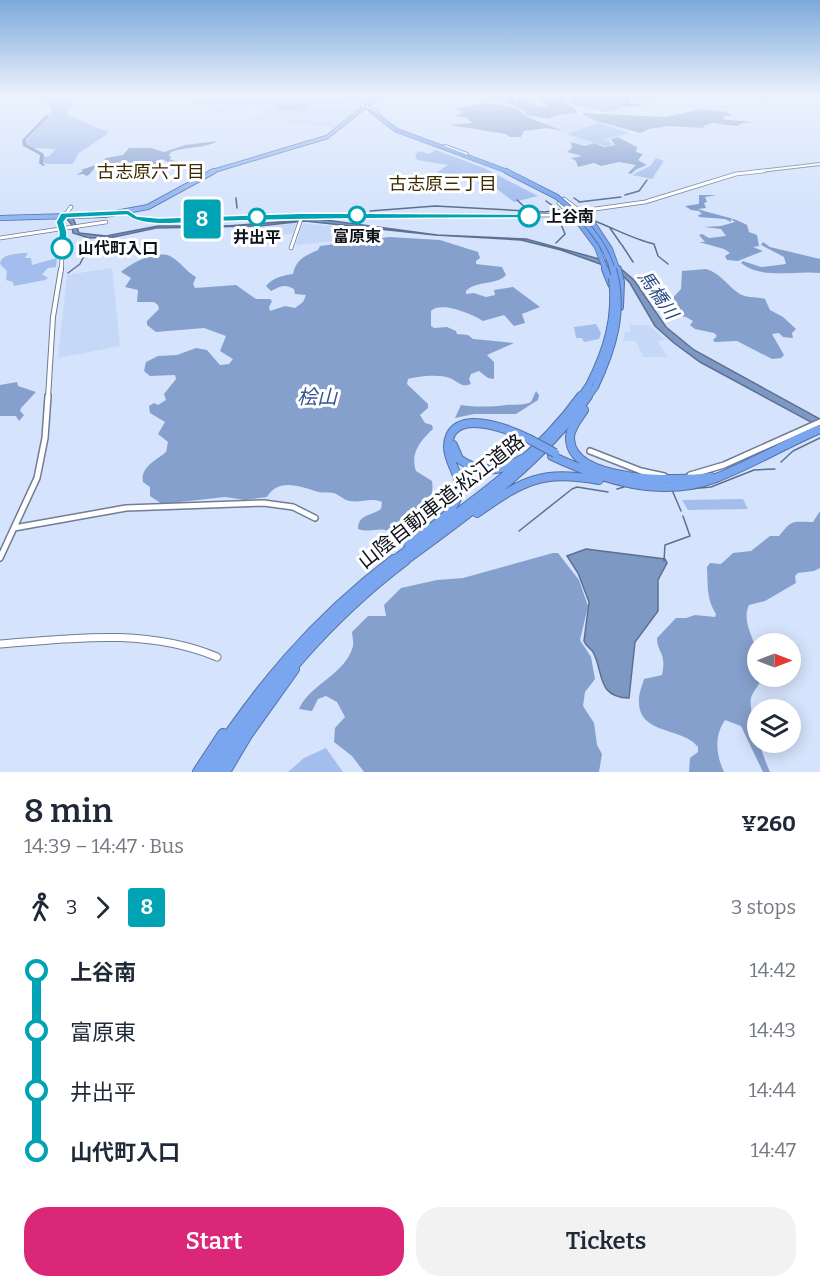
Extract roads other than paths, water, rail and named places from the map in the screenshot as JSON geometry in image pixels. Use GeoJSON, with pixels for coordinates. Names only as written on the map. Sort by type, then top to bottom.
{"type":"FeatureCollection","features":[{"type":"Feature","properties":{"kind":"highway"},"geometry":{"type":"LineString","coordinates":[[0,218],[105,215],[128,212],[161,202],[196,179],[215,170],[327,137],[336,131]]}},
{"type":"Feature","properties":{"kind":"highway","name":"山陰自動車道;松江道路"},"geometry":{"type":"LineString","coordinates":[[215,772],[282,676],[327,627],[372,586],[496,493],[538,457],[570,423],[601,376],[612,348],[619,311],[616,274],[605,246],[588,223],[556,199],[528,183],[395,131]]}},
{"type":"Feature","properties":{"kind":"highway","name":"山陰自動車道;松江道路"},"geometry":{"type":"LineString","coordinates":[[204,772],[224,739],[275,671],[321,622],[368,580],[492,489],[533,454],[564,421],[594,386],[608,341],[613,322],[614,295],[608,264],[596,238],[578,217],[556,199],[505,170],[399,131]]}},
{"type":"Feature","properties":{"kind":"highway"},"geometry":{"type":"LineString","coordinates":[[489,166],[556,199]]}},
{"type":"Feature","properties":{"kind":"highway"},"geometry":{"type":"LineString","coordinates":[[505,170],[543,186],[564,199]]}},
{"type":"Feature","properties":{"kind":"highway"},"geometry":{"type":"LineString","coordinates":[[590,219],[610,247],[618,270],[621,294],[619,311]]}},
{"type":"Feature","properties":{"kind":"highway"},"geometry":{"type":"LineString","coordinates":[[580,224],[600,253],[614,295]]}},
{"type":"Feature","properties":{"kind":"highway"},"geometry":{"type":"LineString","coordinates":[[594,386],[574,428],[570,442],[572,449],[582,460],[607,477]]}},
{"type":"Feature","properties":{"kind":"highway"},"geometry":{"type":"LineString","coordinates":[[368,580],[450,510],[456,501],[460,483],[448,446],[455,432],[470,424],[491,423],[509,428],[581,470],[650,487],[683,487],[700,484],[820,429]]}},
{"type":"Feature","properties":{"kind":"highway"},"geometry":{"type":"LineString","coordinates":[[528,440],[498,427],[478,425],[458,433],[453,441],[453,447],[456,456],[464,463],[484,470],[504,468],[533,454]]}},
{"type":"Feature","properties":{"kind":"highway"},"geometry":{"type":"LineString","coordinates":[[456,523],[474,516],[513,488],[534,478],[563,474],[661,483],[688,482],[730,471]]}},
{"type":"Feature","properties":{"kind":"highway"},"geometry":{"type":"LineString","coordinates":[[225,772],[267,706],[327,627]]}},
{"type":"Feature","properties":{"kind":"highway"},"geometry":{"type":"LineString","coordinates":[[198,772],[234,718],[275,671]]}},
{"type":"Feature","properties":{"kind":"street"},"geometry":{"type":"LineString","coordinates":[[405,131],[467,154]]}},
{"type":"Feature","properties":{"kind":"street"},"geometry":{"type":"LineString","coordinates":[[799,168],[800,160]]}},
{"type":"Feature","properties":{"kind":"street"},"geometry":{"type":"LineString","coordinates":[[128,212],[135,218],[159,221],[538,216],[645,202],[730,175],[820,164]]}},
{"type":"Feature","properties":{"kind":"street"},"geometry":{"type":"LineString","coordinates":[[556,199],[580,224]]}},
{"type":"Feature","properties":{"kind":"street"},"geometry":{"type":"LineString","coordinates":[[564,199],[590,219]]}},
{"type":"Feature","properties":{"kind":"street"},"geometry":{"type":"LineString","coordinates":[[0,558],[30,494],[39,467],[47,410],[52,318],[62,257],[63,230],[60,222],[71,207]]}},
{"type":"Feature","properties":{"kind":"street"},"geometry":{"type":"LineString","coordinates":[[291,248],[301,219]]}},
{"type":"Feature","properties":{"kind":"street"},"geometry":{"type":"LineString","coordinates":[[0,238],[106,222]]}},
{"type":"Feature","properties":{"kind":"street"},"geometry":{"type":"LineString","coordinates":[[590,451],[651,474],[693,475],[724,465],[820,422]]}},
{"type":"Feature","properties":{"kind":"street"},"geometry":{"type":"LineString","coordinates":[[14,528],[116,509],[264,502],[293,507],[315,518]]}},
{"type":"Feature","properties":{"kind":"street"},"geometry":{"type":"LineString","coordinates":[[0,645],[118,637],[191,645],[217,657]]}},
{"type":"Feature","properties":{"kind":"waterway","name":"馬橋川"},"geometry":{"type":"LineString","coordinates":[[33,131],[24,140],[25,145],[42,154],[41,163],[43,165]]}},
{"type":"Feature","properties":{"kind":"waterway"},"geometry":{"type":"LineString","coordinates":[[625,195],[639,191],[647,180]]}},
{"type":"Feature","properties":{"kind":"waterway"},"geometry":{"type":"LineString","coordinates":[[580,202],[621,197]]}},
{"type":"Feature","properties":{"kind":"waterway"},"geometry":{"type":"LineString","coordinates":[[236,198],[237,208]]}},
{"type":"Feature","properties":{"kind":"waterway"},"geometry":{"type":"LineString","coordinates":[[574,198],[580,202]]}},
{"type":"Feature","properties":{"kind":"waterway"},"geometry":{"type":"LineString","coordinates":[[517,200],[529,211]]}},
{"type":"Feature","properties":{"kind":"waterway"},"geometry":{"type":"LineString","coordinates":[[370,211],[435,206],[545,212],[559,210],[546,201]]}},
{"type":"Feature","properties":{"kind":"waterway"},"geometry":{"type":"LineString","coordinates":[[556,243],[565,234],[558,217]]}},
{"type":"Feature","properties":{"kind":"waterway"},"geometry":{"type":"LineString","coordinates":[[595,221],[631,237],[654,244],[658,256],[668,264]]}},
{"type":"Feature","properties":{"kind":"waterway"},"geometry":{"type":"LineString","coordinates":[[610,228],[621,244]]}},
{"type":"Feature","properties":{"kind":"waterway"},"geometry":{"type":"LineString","coordinates":[[86,254],[106,247],[114,236]]}},
{"type":"Feature","properties":{"kind":"waterway"},"geometry":{"type":"LineString","coordinates":[[622,245],[633,262]]}},
{"type":"Feature","properties":{"kind":"waterway"},"geometry":{"type":"LineString","coordinates":[[68,273],[80,264],[84,256]]}},
{"type":"Feature","properties":{"kind":"waterway"},"geometry":{"type":"LineString","coordinates":[[781,462],[793,451],[820,438]]}},
{"type":"Feature","properties":{"kind":"waterway"},"geometry":{"type":"LineString","coordinates":[[678,490],[711,487],[754,470],[775,469]]}},
{"type":"Feature","properties":{"kind":"waterway"},"geometry":{"type":"LineString","coordinates":[[519,531],[572,489],[577,487],[608,492]]}},
{"type":"Feature","properties":{"kind":"waterway"},"geometry":{"type":"LineString","coordinates":[[617,489],[624,487]]}},
{"type":"Feature","properties":{"kind":"waterway"},"geometry":{"type":"LineString","coordinates":[[631,488],[645,489]]}},
{"type":"Feature","properties":{"kind":"waterway"},"geometry":{"type":"LineString","coordinates":[[672,490],[681,511]]}},
{"type":"Feature","properties":{"kind":"waterway"},"geometry":{"type":"LineString","coordinates":[[664,561],[665,545],[690,536],[683,516]]}},
{"type":"Feature","properties":{"kind":"place","name":"富原東"},"geometry":{"type":"Point","coordinates":[357,215]}},
{"type":"Feature","properties":{"kind":"place","name":"上谷南"},"geometry":{"type":"Point","coordinates":[529,216]}},
{"type":"Feature","properties":{"kind":"place","name":"井出平"},"geometry":{"type":"Point","coordinates":[257,217]}},
{"type":"Feature","properties":{"kind":"place","name":"山代町入口"},"geometry":{"type":"Point","coordinates":[62,248]}},
{"type":"Feature","properties":{"kind":"district","name":"古志原六丁目"},"geometry":{"type":"Point","coordinates":[151,172]}},
{"type":"Feature","properties":{"kind":"district","name":"古志原三丁目"},"geometry":{"type":"Point","coordinates":[443,184]}},
{"type":"Feature","properties":{"kind":"park label","name":"桧山"},"geometry":{"type":"Point","coordinates":[317,397]}}]}
